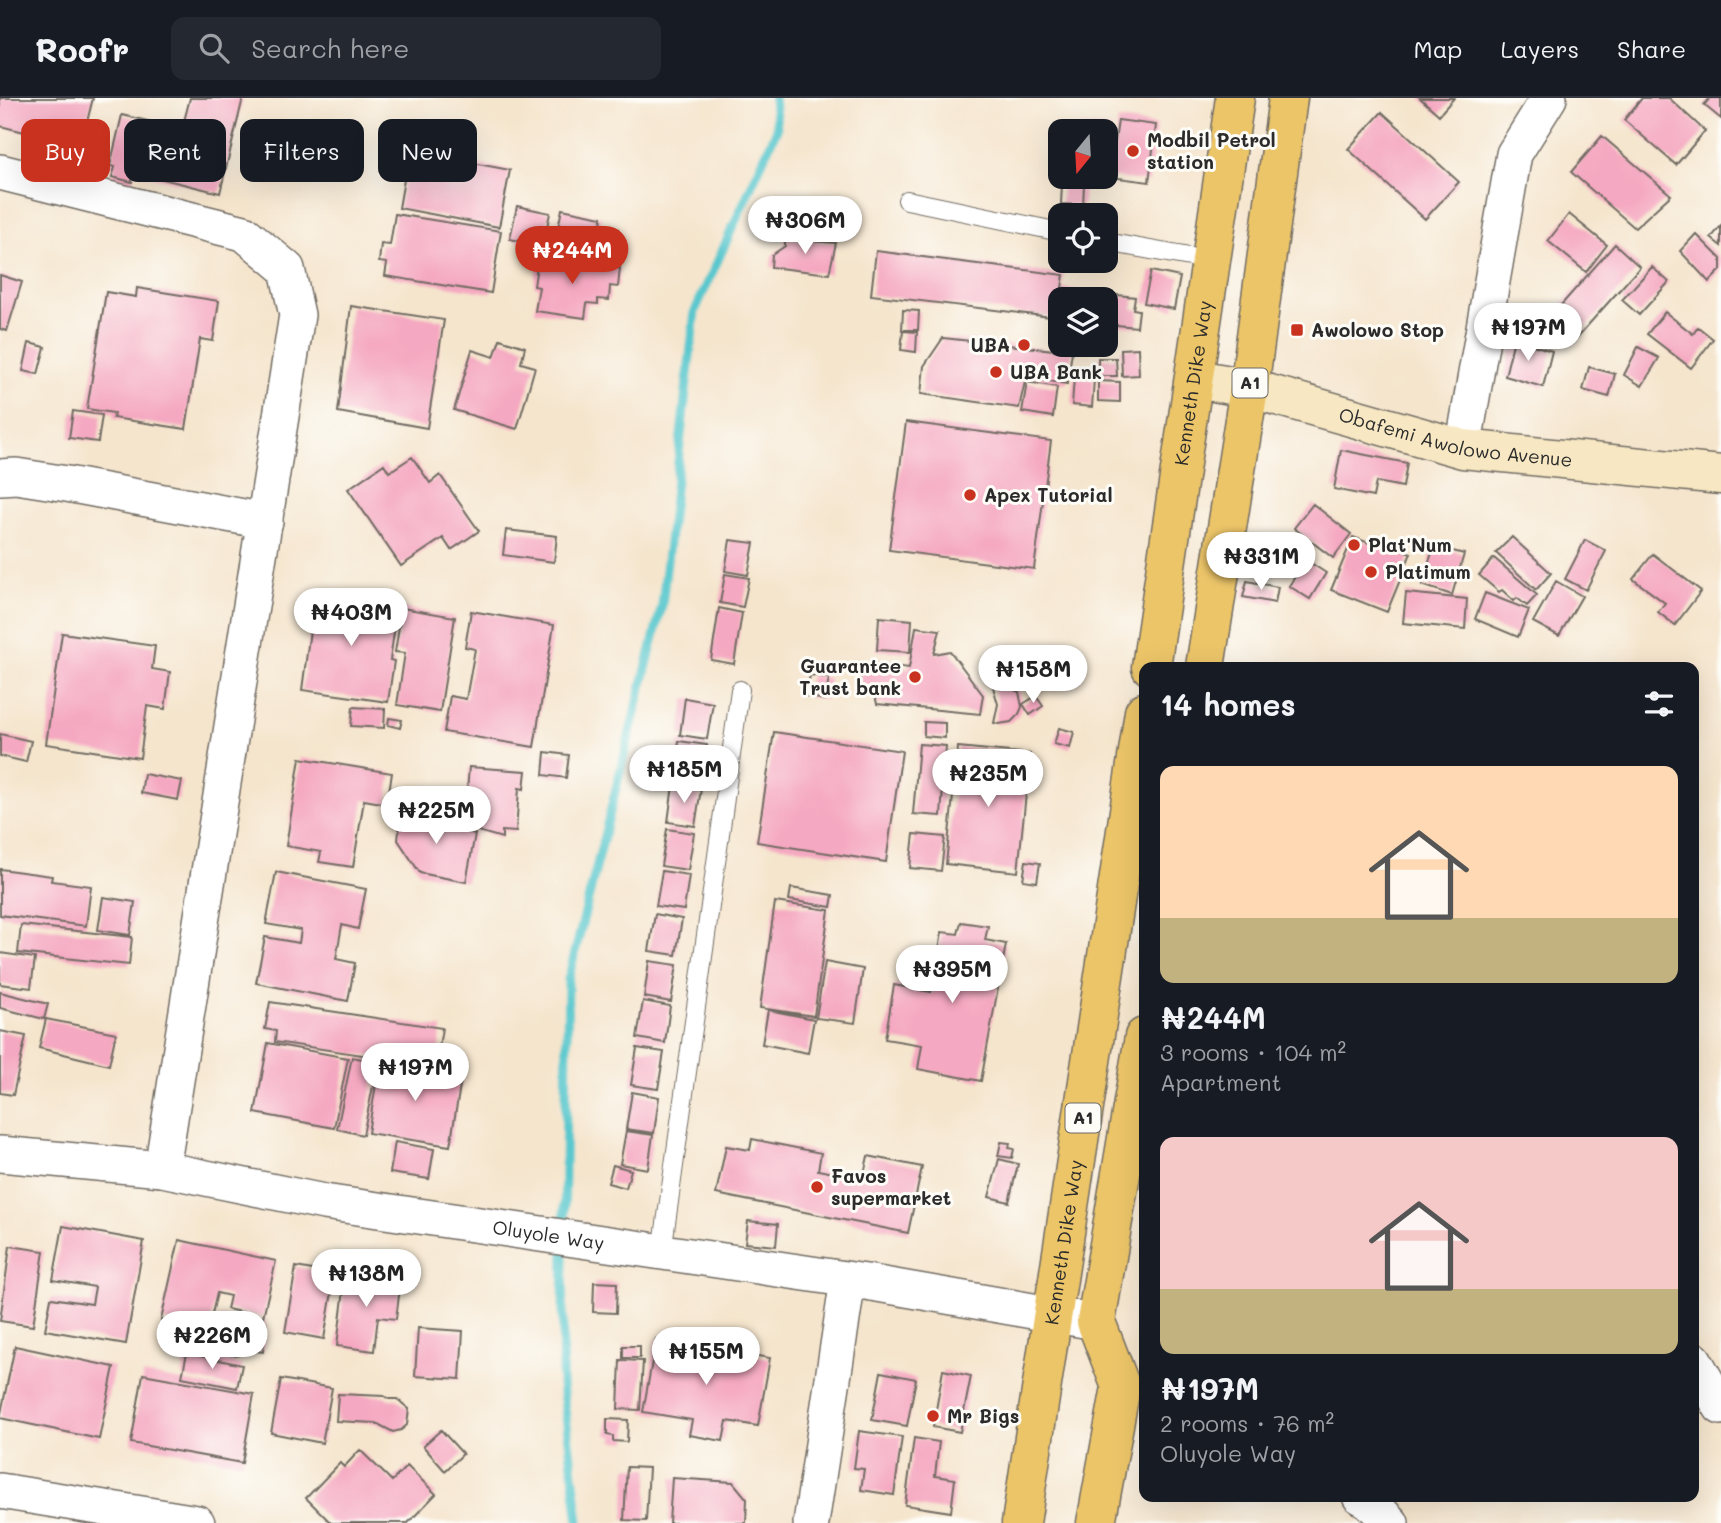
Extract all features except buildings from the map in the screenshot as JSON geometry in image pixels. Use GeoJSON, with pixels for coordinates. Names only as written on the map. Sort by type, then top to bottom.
{"type":"FeatureCollection","features":[{"type":"Feature","properties":{"kind":"highway","name":"Kenneth Dike Way"},"geometry":{"type":"LineString","coordinates":[[1153,662],[1235,98]]}},
{"type":"Feature","properties":{"kind":"highway","name":"A1"},"geometry":{"type":"LineString","coordinates":[[1206,662],[1249,388],[1288,98]]}},
{"type":"Feature","properties":{"kind":"highway","name":"Kenneth Dike Way"},"geometry":{"type":"LineString","coordinates":[[1021,1523],[1139,745]]}},
{"type":"Feature","properties":{"kind":"highway","name":"A1"},"geometry":{"type":"LineString","coordinates":[[1096,1322],[1139,1067]]}},
{"type":"Feature","properties":{"kind":"highway"},"geometry":{"type":"LineString","coordinates":[[1096,1322],[1133,1392],[1096,1523]]}},
{"type":"Feature","properties":{"kind":"main road","name":"Obafemi Awolowo Avenue"},"geometry":{"type":"LineString","coordinates":[[1195,379],[1249,388],[1463,449],[1721,475]]}},
{"type":"Feature","properties":{"kind":"street"},"geometry":{"type":"LineString","coordinates":[[1463,449],[1514,154],[1549,98]]}},
{"type":"Feature","properties":{"kind":"street"},"geometry":{"type":"LineString","coordinates":[[0,172],[244,233],[287,269],[297,315],[162,1169]]}},
{"type":"Feature","properties":{"kind":"street"},"geometry":{"type":"LineString","coordinates":[[0,477],[16,476],[67,484],[265,521]]}},
{"type":"Feature","properties":{"kind":"street","name":"Oluyole Way"},"geometry":{"type":"LineString","coordinates":[[0,1154],[162,1169],[324,1202],[848,1280],[1096,1322]]}},
{"type":"Feature","properties":{"kind":"street"},"geometry":{"type":"LineString","coordinates":[[811,1523],[848,1280]]}},
{"type":"Feature","properties":{"kind":"street"},"geometry":{"type":"LineString","coordinates":[[1699,1369],[1721,1406]]}},
{"type":"Feature","properties":{"kind":"street"},"geometry":{"type":"LineString","coordinates":[[0,1491],[197,1523]]}},
{"type":"Feature","properties":{"kind":"street"},"geometry":{"type":"LineString","coordinates":[[1369,1502],[1391,1523]]}},
{"type":"Feature","properties":{"kind":"lane"},"geometry":{"type":"LineString","coordinates":[[907,200],[1048,229]]}},
{"type":"Feature","properties":{"kind":"lane"},"geometry":{"type":"LineString","coordinates":[[1118,244],[1212,261]]}},
{"type":"Feature","properties":{"kind":"lane"},"geometry":{"type":"LineString","coordinates":[[663,1252],[740,690]]}},
{"type":"Feature","properties":{"kind":"waterway"},"geometry":{"type":"LineString","coordinates":[[564,1232],[568,980],[662,605],[695,311],[777,129],[774,98]]}},
{"type":"Feature","properties":{"kind":"waterway"},"geometry":{"type":"LineString","coordinates":[[564,1246],[562,1384],[579,1523]]}},
{"type":"Feature","properties":{"kind":"place","name":"Modbil Petrol station"},"geometry":{"type":"Point","coordinates":[1133,151]}},
{"type":"Feature","properties":{"kind":"place","name":"Awolowo Stop"},"geometry":{"type":"Point","coordinates":[1297,330]}},
{"type":"Feature","properties":{"kind":"place","name":"UBA"},"geometry":{"type":"Point","coordinates":[1024,345]}},
{"type":"Feature","properties":{"kind":"place","name":"UBA Bank"},"geometry":{"type":"Point","coordinates":[996,372]}},
{"type":"Feature","properties":{"kind":"place","name":"Apex Tutorial"},"geometry":{"type":"Point","coordinates":[970,495]}},
{"type":"Feature","properties":{"kind":"place","name":"Plat'Num"},"geometry":{"type":"Point","coordinates":[1354,545]}},
{"type":"Feature","properties":{"kind":"place","name":"Platimum"},"geometry":{"type":"Point","coordinates":[1371,572]}},
{"type":"Feature","properties":{"kind":"place","name":"Guarantee Trust bank"},"geometry":{"type":"Point","coordinates":[915,677]}},
{"type":"Feature","properties":{"kind":"place","name":"Favos supermarket"},"geometry":{"type":"Point","coordinates":[817,1187]}},
{"type":"Feature","properties":{"kind":"place","name":"Mr Bigs"},"geometry":{"type":"Point","coordinates":[933,1416]}}]}
